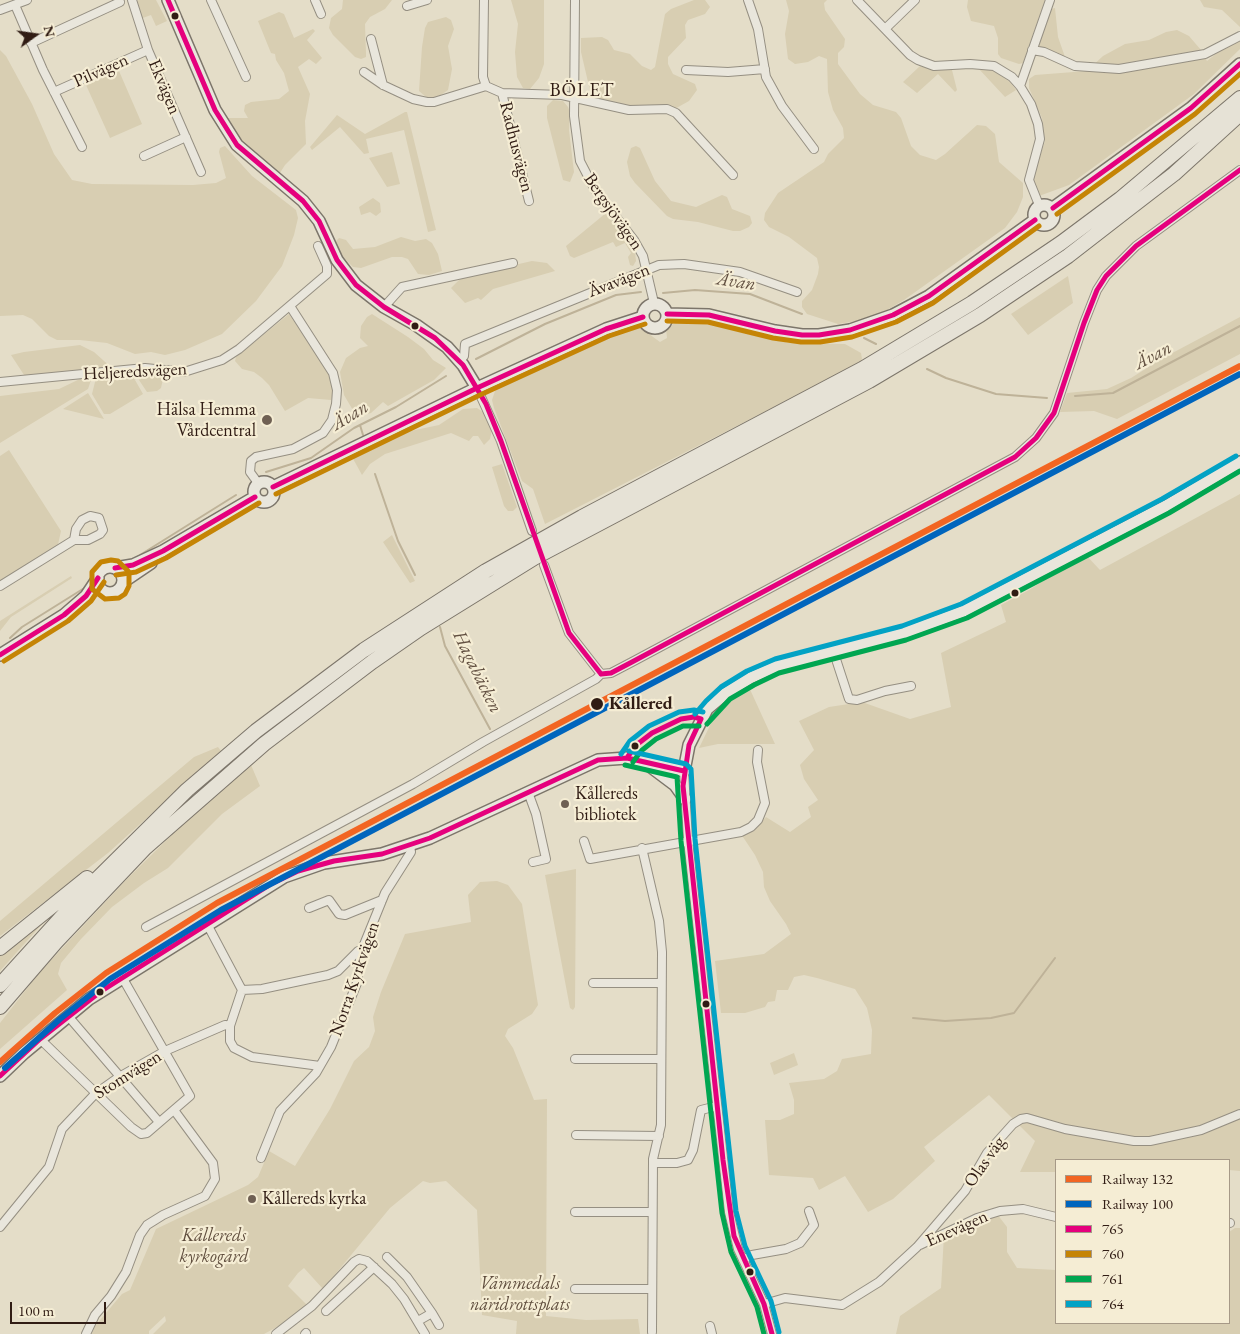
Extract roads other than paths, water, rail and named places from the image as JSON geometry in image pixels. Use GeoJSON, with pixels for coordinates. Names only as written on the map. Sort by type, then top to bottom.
{"type":"FeatureCollection","features":[{"type":"Feature","properties":{"kind":"highway"},"geometry":{"type":"LineString","coordinates":[[0,985],[89,887],[187,790],[256,731],[364,650],[494,566],[862,368],[964,308],[1061,243],[1120,199],[1240,98]]}},
{"type":"Feature","properties":{"kind":"highway"},"geometry":{"type":"LineString","coordinates":[[1202,149],[1240,114]]}},
{"type":"Feature","properties":{"kind":"highway"},"geometry":{"type":"LineString","coordinates":[[0,1007],[56,942],[145,848],[264,744],[372,662],[452,608],[534,558],[869,381],[932,345],[1068,256],[1240,121]]}},
{"type":"Feature","properties":{"kind":"highway"},"geometry":{"type":"LineString","coordinates":[[0,948],[137,839]]}},
{"type":"Feature","properties":{"kind":"street"},"geometry":{"type":"LineString","coordinates":[[0,10],[27,0]]}},
{"type":"Feature","properties":{"kind":"street","name":"Ekvägen"},"geometry":{"type":"LineString","coordinates":[[132,0],[148,50],[201,172]]}},
{"type":"Feature","properties":{"kind":"street"},"geometry":{"type":"LineString","coordinates":[[168,0],[215,110],[229,134],[248,157],[303,202],[319,221],[337,260],[348,276],[367,296],[436,338],[460,361],[477,388],[501,441],[532,531]]}},
{"type":"Feature","properties":{"kind":"street"},"geometry":{"type":"LineString","coordinates":[[212,0],[246,77]]}},
{"type":"Feature","properties":{"kind":"street"},"geometry":{"type":"LineString","coordinates":[[314,0],[321,14]]}},
{"type":"Feature","properties":{"kind":"street"},"geometry":{"type":"LineString","coordinates":[[407,6],[427,0]]}},
{"type":"Feature","properties":{"kind":"street"},"geometry":{"type":"LineString","coordinates":[[484,0],[483,77],[486,86]]}},
{"type":"Feature","properties":{"kind":"street","name":"Bergsjövägen"},"geometry":{"type":"LineString","coordinates":[[575,0],[574,97],[577,149],[583,170],[595,190],[634,240],[648,269],[654,303]]}},
{"type":"Feature","properties":{"kind":"street"},"geometry":{"type":"LineString","coordinates":[[748,0],[758,29],[770,87],[814,150]]}},
{"type":"Feature","properties":{"kind":"street"},"geometry":{"type":"LineString","coordinates":[[858,0],[910,55],[925,63],[944,66],[980,64],[994,66],[1012,77],[1020,86],[1031,104],[1038,124],[1040,139],[1029,180],[1039,205]]}},
{"type":"Feature","properties":{"kind":"street"},"geometry":{"type":"LineString","coordinates":[[885,29],[915,0]]}},
{"type":"Feature","properties":{"kind":"street"},"geometry":{"type":"LineString","coordinates":[[1020,86],[1050,0]]}},
{"type":"Feature","properties":{"kind":"street"},"geometry":{"type":"LineString","coordinates":[[31,43],[120,2]]}},
{"type":"Feature","properties":{"kind":"street"},"geometry":{"type":"LineString","coordinates":[[15,5],[54,92],[82,146]]}},
{"type":"Feature","properties":{"kind":"street"},"geometry":{"type":"LineString","coordinates":[[1032,50],[1044,52],[1075,66],[1131,68],[1161,60],[1205,54],[1240,36]]}},
{"type":"Feature","properties":{"kind":"street"},"geometry":{"type":"LineString","coordinates":[[371,39],[384,85]]}},
{"type":"Feature","properties":{"kind":"street","name":"Pilvägen"},"geometry":{"type":"LineString","coordinates":[[54,92],[148,50]]}},
{"type":"Feature","properties":{"kind":"street"},"geometry":{"type":"LineString","coordinates":[[1053,208],[1191,108],[1240,64]]}},
{"type":"Feature","properties":{"kind":"street"},"geometry":{"type":"LineString","coordinates":[[686,70],[728,72],[765,69]]}},
{"type":"Feature","properties":{"kind":"street"},"geometry":{"type":"LineString","coordinates":[[364,72],[384,85],[413,98],[434,102],[486,86],[502,93],[554,94],[629,110],[662,109],[672,111],[733,175]]}},
{"type":"Feature","properties":{"kind":"street","name":"Radhusvägen"},"geometry":{"type":"LineString","coordinates":[[502,93],[529,201]]}},
{"type":"Feature","properties":{"kind":"street"},"geometry":{"type":"LineString","coordinates":[[144,156],[186,137]]}},
{"type":"Feature","properties":{"kind":"street"},"geometry":{"type":"LineString","coordinates":[[146,927],[413,784],[483,742],[596,679],[601,674],[611,673],[632,662],[1015,457],[1036,438],[1054,413],[1084,322],[1097,290],[1106,276],[1136,246],[1240,170]]}},
{"type":"Feature","properties":{"kind":"street"},"geometry":{"type":"LineString","coordinates":[[1039,205],[1048,205],[1053,208],[1055,215],[1050,223],[1040,224],[1035,220],[1034,210],[1039,205]]}},
{"type":"Feature","properties":{"kind":"street"},"geometry":{"type":"LineString","coordinates":[[667,314],[709,315],[775,331],[802,334],[818,335],[850,330],[893,315],[929,296],[1035,220]]}},
{"type":"Feature","properties":{"kind":"street","name":"Heljeredsvägen"},"geometry":{"type":"LineString","coordinates":[[0,382],[130,369],[184,372],[222,360],[239,349],[327,274],[328,266],[318,246]]}},
{"type":"Feature","properties":{"kind":"street"},"geometry":{"type":"LineString","coordinates":[[384,307],[402,287],[513,263]]}},
{"type":"Feature","properties":{"kind":"street","name":"Ävavägen"},"geometry":{"type":"LineString","coordinates":[[460,361],[464,356],[465,344],[648,269],[669,264],[723,269],[755,277],[797,292]]}},
{"type":"Feature","properties":{"kind":"street"},"geometry":{"type":"LineString","coordinates":[[654,303],[664,306],[667,314],[664,324],[658,328],[648,326],[643,316],[646,308],[654,303]]}},
{"type":"Feature","properties":{"kind":"street"},"geometry":{"type":"LineString","coordinates":[[258,483],[250,472],[251,462],[256,458],[293,449],[323,433],[332,420],[336,404],[337,390],[333,373],[290,306]]}},
{"type":"Feature","properties":{"kind":"street"},"geometry":{"type":"LineString","coordinates":[[273,487],[477,388],[606,329],[643,316]]}},
{"type":"Feature","properties":{"kind":"street"},"geometry":{"type":"LineString","coordinates":[[772,1334],[764,1304],[742,1260],[729,1212],[685,798],[684,771],[689,745],[695,730],[707,709],[717,700],[759,674],[833,650],[904,633],[964,611],[1166,506],[1240,462]]}},
{"type":"Feature","properties":{"kind":"street"},"geometry":{"type":"LineString","coordinates":[[266,481],[273,487],[274,495],[268,501],[260,501],[255,497],[254,489],[258,483],[266,481]]}},
{"type":"Feature","properties":{"kind":"street"},"geometry":{"type":"LineString","coordinates":[[64,615],[86,596],[104,569],[133,565],[163,551],[255,497]]}},
{"type":"Feature","properties":{"kind":"street"},"geometry":{"type":"LineString","coordinates":[[0,586],[74,540]]}},
{"type":"Feature","properties":{"kind":"street"},"geometry":{"type":"LineString","coordinates":[[0,656],[64,615],[107,592],[119,589],[123,582],[155,561],[163,551]]}},
{"type":"Feature","properties":{"kind":"street"},"geometry":{"type":"LineString","coordinates":[[544,565],[569,633],[601,674]]}},
{"type":"Feature","properties":{"kind":"street"},"geometry":{"type":"LineString","coordinates":[[115,568],[122,575],[123,582]]}},
{"type":"Feature","properties":{"kind":"street"},"geometry":{"type":"LineString","coordinates":[[98,578],[101,588],[107,592]]}},
{"type":"Feature","properties":{"kind":"street"},"geometry":{"type":"LineString","coordinates":[[833,650],[849,699],[857,700],[885,691],[911,686]]}},
{"type":"Feature","properties":{"kind":"street"},"geometry":{"type":"LineString","coordinates":[[584,841],[587,856],[590,859],[642,848],[741,832],[751,827],[758,820],[765,803],[757,762],[758,750]]}},
{"type":"Feature","properties":{"kind":"street"},"geometry":{"type":"LineString","coordinates":[[0,1076],[68,1016],[122,977],[271,884],[298,871],[324,863],[382,854],[410,846],[598,760],[619,757],[684,771]]}},
{"type":"Feature","properties":{"kind":"street"},"geometry":{"type":"LineString","coordinates":[[644,762],[675,785],[685,798]]}},
{"type":"Feature","properties":{"kind":"street"},"geometry":{"type":"LineString","coordinates":[[528,792],[536,814],[546,859],[533,862]]}},
{"type":"Feature","properties":{"kind":"street","name":"Norra Kyrkvägen"},"geometry":{"type":"LineString","coordinates":[[261,1158],[280,1112],[320,1066],[331,1047],[358,983],[361,952],[389,885],[411,852],[410,846]]}},
{"type":"Feature","properties":{"kind":"street"},"geometry":{"type":"LineString","coordinates":[[642,848],[661,938],[661,1125],[655,1144],[653,1163],[652,1332]]}},
{"type":"Feature","properties":{"kind":"street"},"geometry":{"type":"LineString","coordinates":[[309,908],[329,900],[338,914],[345,915],[382,900]]}},
{"type":"Feature","properties":{"kind":"street"},"geometry":{"type":"LineString","coordinates":[[207,924],[242,990],[230,1026],[230,1040],[234,1048],[245,1056],[320,1066]]}},
{"type":"Feature","properties":{"kind":"street"},"geometry":{"type":"LineString","coordinates":[[242,990],[262,989],[328,976],[338,971],[358,952],[361,952]]}},
{"type":"Feature","properties":{"kind":"street"},"geometry":{"type":"LineString","coordinates":[[40,1039],[94,1094],[141,1134],[146,1133],[190,1096],[122,977]]}},
{"type":"Feature","properties":{"kind":"street"},"geometry":{"type":"LineString","coordinates":[[593,983],[661,983]]}},
{"type":"Feature","properties":{"kind":"street"},"geometry":{"type":"LineString","coordinates":[[68,1016],[159,1122]]}},
{"type":"Feature","properties":{"kind":"street","name":"Stomvägen"},"geometry":{"type":"LineString","coordinates":[[0,1226],[49,1167],[62,1129],[94,1094],[119,1077],[165,1051],[225,1025],[230,1026]]}},
{"type":"Feature","properties":{"kind":"street"},"geometry":{"type":"LineString","coordinates":[[575,1059],[661,1059]]}},
{"type":"Feature","properties":{"kind":"street"},"geometry":{"type":"LineString","coordinates":[[653,1163],[677,1163],[688,1160],[693,1150],[701,1110],[717,1106]]}},
{"type":"Feature","properties":{"kind":"street"},"geometry":{"type":"LineString","coordinates":[[86,1334],[95,1315],[126,1272],[140,1235],[147,1226],[170,1212],[205,1196],[215,1179],[214,1166],[174,1110]]}},
{"type":"Feature","properties":{"kind":"street","name":"Olas väg"},"geometry":{"type":"LineString","coordinates":[[764,1304],[785,1298],[836,1305],[849,1302],[879,1282],[917,1247],[965,1191],[987,1153],[1013,1124],[1021,1119],[1027,1118],[1065,1130],[1134,1141],[1150,1141],[1201,1130],[1240,1114]]}},
{"type":"Feature","properties":{"kind":"street"},"geometry":{"type":"LineString","coordinates":[[576,1135],[659,1136]]}},
{"type":"Feature","properties":{"kind":"street","name":"Enevägen"},"geometry":{"type":"LineString","coordinates":[[917,1247],[977,1218],[1000,1210],[1023,1209],[1055,1217]]}},
{"type":"Feature","properties":{"kind":"street"},"geometry":{"type":"LineString","coordinates":[[742,1260],[752,1255],[786,1249],[800,1243],[814,1225],[809,1211]]}},
{"type":"Feature","properties":{"kind":"street"},"geometry":{"type":"LineString","coordinates":[[575,1212],[652,1212]]}},
{"type":"Feature","properties":{"kind":"street"},"geometry":{"type":"LineString","coordinates":[[386,1257],[407,1277],[439,1325]]}},
{"type":"Feature","properties":{"kind":"street"},"geometry":{"type":"LineString","coordinates":[[276,1334],[312,1306],[359,1259],[374,1266],[404,1299],[425,1334]]}},
{"type":"Feature","properties":{"kind":"street"},"geometry":{"type":"LineString","coordinates":[[326,1310],[374,1266]]}},
{"type":"Feature","properties":{"kind":"street"},"geometry":{"type":"LineString","coordinates":[[575,1289],[652,1290]]}},
{"type":"Feature","properties":{"kind":"street"},"geometry":{"type":"LineString","coordinates":[[418,1321],[432,1313]]}},
{"type":"Feature","properties":{"kind":"waterway","name":"Ävan"},"geometry":{"type":"LineString","coordinates":[[663,293],[695,290],[750,294],[802,314]]}},
{"type":"Feature","properties":{"kind":"waterway","name":"Ävan"},"geometry":{"type":"LineString","coordinates":[[476,359],[545,324],[616,295],[641,292]]}},
{"type":"Feature","properties":{"kind":"waterway","name":"Ävan"},"geometry":{"type":"LineString","coordinates":[[1075,396],[1113,393],[1240,326]]}},
{"type":"Feature","properties":{"kind":"waterway","name":"Ävan"},"geometry":{"type":"LineString","coordinates":[[864,338],[876,344]]}},
{"type":"Feature","properties":{"kind":"waterway","name":"Ävan"},"geometry":{"type":"LineString","coordinates":[[927,369],[946,378],[996,394],[1047,398]]}},
{"type":"Feature","properties":{"kind":"waterway","name":"Ävan"},"geometry":{"type":"LineString","coordinates":[[266,472],[311,458],[354,428],[396,407],[446,376]]}},
{"type":"Feature","properties":{"kind":"waterway"},"geometry":{"type":"LineString","coordinates":[[360,425],[363,435]]}},
{"type":"Feature","properties":{"kind":"waterway","name":"Hagabäcken"},"geometry":{"type":"LineString","coordinates":[[375,474],[398,541],[415,575]]}},
{"type":"Feature","properties":{"kind":"waterway","name":"Ävan"},"geometry":{"type":"LineString","coordinates":[[132,560],[236,495]]}},
{"type":"Feature","properties":{"kind":"waterway","name":"Ävan"},"geometry":{"type":"LineString","coordinates":[[10,638],[22,627],[86,587]]}},
{"type":"Feature","properties":{"kind":"waterway","name":"Hagabäcken"},"geometry":{"type":"LineString","coordinates":[[440,627],[445,646],[490,729]]}},
{"type":"Feature","properties":{"kind":"waterway"},"geometry":{"type":"LineString","coordinates":[[913,1018],[945,1021],[991,1018],[1014,1013],[1055,958]]}},
{"type":"Feature","properties":{"kind":"rail line","name":"132"},"geometry":{"type":"LineString","coordinates":[[0,1062],[55,1013],[106,973],[217,903],[1240,366]]}},
{"type":"Feature","properties":{"kind":"rail line","name":"100"},"geometry":{"type":"LineString","coordinates":[[5,1068],[60,1019],[110,979],[221,910],[1240,374]]}},
{"type":"Feature","properties":{"kind":"place","name":"Hälsa Hemma Vårdcentral"},"geometry":{"type":"Point","coordinates":[267,420]}},
{"type":"Feature","properties":{"kind":"place","name":"Kållered"},"geometry":{"type":"Point","coordinates":[597,704]}},
{"type":"Feature","properties":{"kind":"place","name":"Kållereds bibliotek"},"geometry":{"type":"Point","coordinates":[565,804]}},
{"type":"Feature","properties":{"kind":"place","name":"Kållereds kyrka"},"geometry":{"type":"Point","coordinates":[252,1199]}},
{"type":"Feature","properties":{"kind":"district","name":"BÖLET"},"geometry":{"type":"Point","coordinates":[582,91]}},
{"type":"Feature","properties":{"kind":"park label","name":"Kållereds kyrkogård"},"geometry":{"type":"Point","coordinates":[214,1246]}},
{"type":"Feature","properties":{"kind":"park label","name":"Våmmedals näridrottsplats"},"geometry":{"type":"Point","coordinates":[520,1294]}}]}
